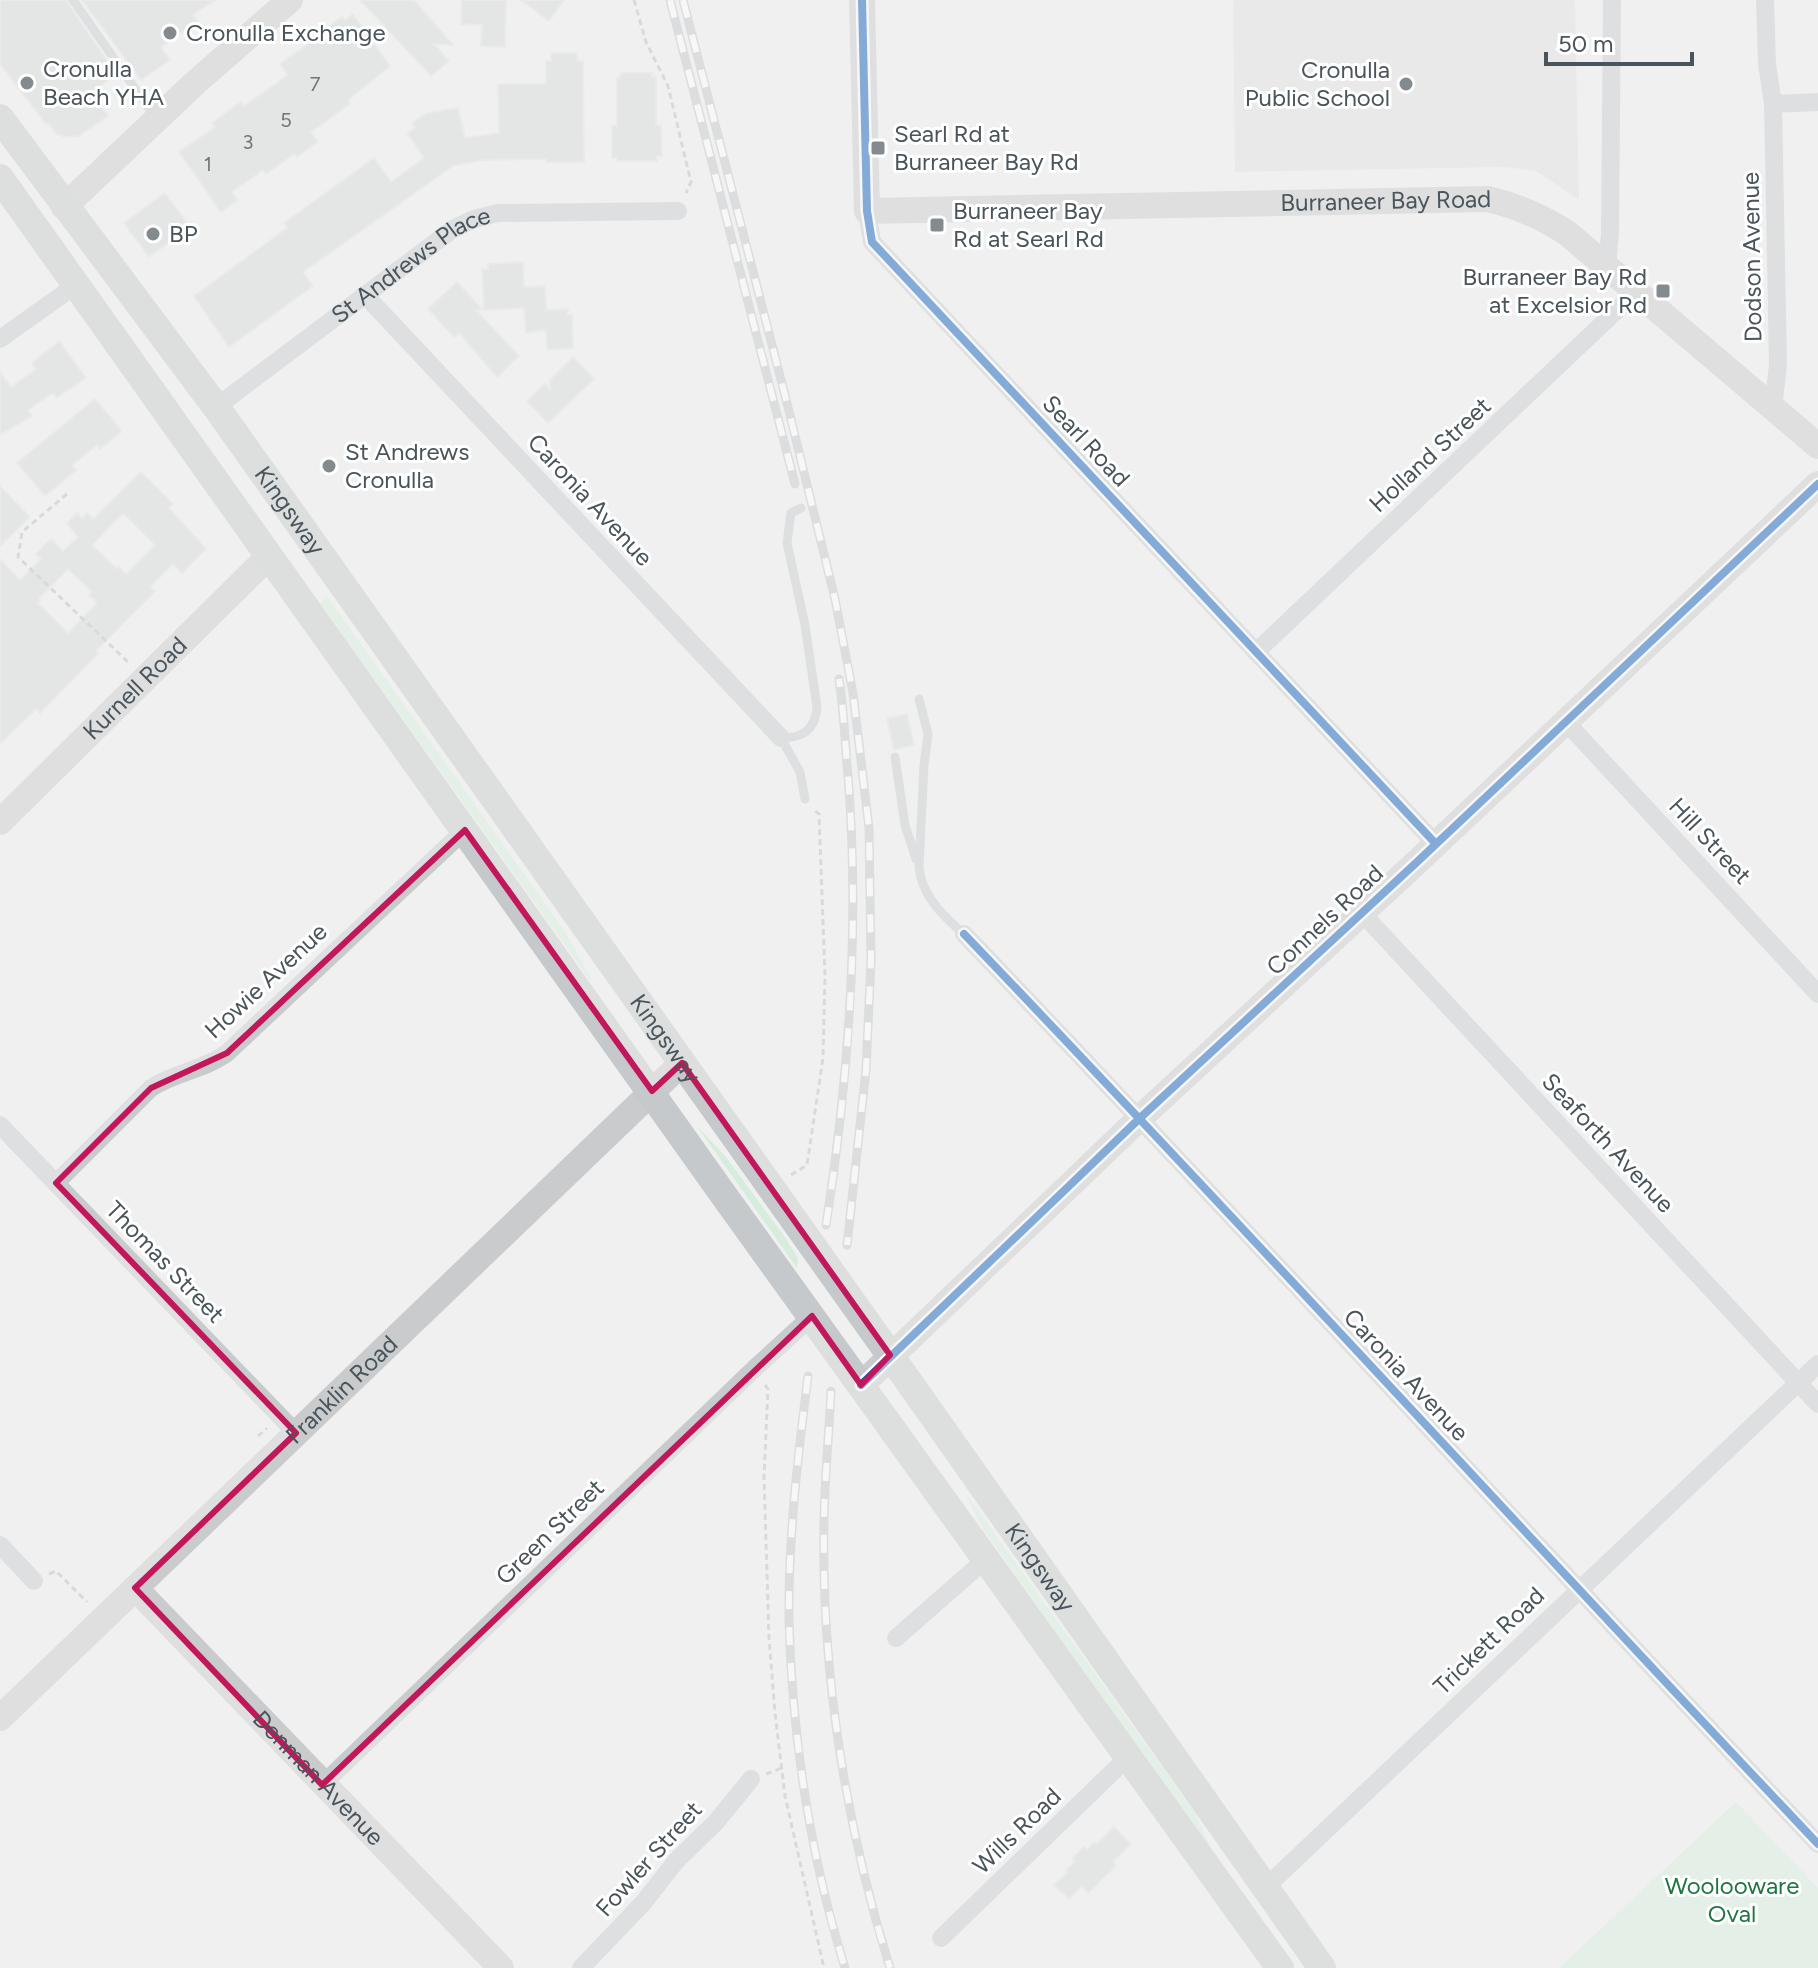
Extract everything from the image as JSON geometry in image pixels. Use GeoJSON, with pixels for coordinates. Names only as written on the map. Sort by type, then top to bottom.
{"type":"FeatureCollection","features":[{"type":"Feature","properties":{"kind":"main road","name":"Kingsway"},"geometry":{"type":"LineString","coordinates":[[0,118],[216,407],[890,1355],[1265,1888],[1310,1963]]}},
{"type":"Feature","properties":{"kind":"main road","name":"Kingsway"},"geometry":{"type":"LineString","coordinates":[[0,178],[985,1560],[1280,1968]]}},
{"type":"Feature","properties":{"kind":"main road"},"geometry":{"type":"LineString","coordinates":[[37,230],[64,207]]}},
{"type":"Feature","properties":{"kind":"main road","name":"St Andrews Place"},"geometry":{"type":"LineString","coordinates":[[182,431],[216,407]]}},
{"type":"Feature","properties":{"kind":"street"},"geometry":{"type":"LineString","coordinates":[[64,207],[290,0]]}},
{"type":"Feature","properties":{"kind":"street","name":"Searl Road"},"geometry":{"type":"LineString","coordinates":[[862,0],[867,211],[872,242],[1436,844]]}},
{"type":"Feature","properties":{"kind":"street"},"geometry":{"type":"LineString","coordinates":[[1607,266],[1612,0]]}},
{"type":"Feature","properties":{"kind":"street","name":"Dodson Avenue"},"geometry":{"type":"LineString","coordinates":[[1765,0],[1767,64],[1773,104],[1778,364],[1773,409]]}},
{"type":"Feature","properties":{"kind":"street"},"geometry":{"type":"LineString","coordinates":[[1773,104],[1818,102]]}},
{"type":"Feature","properties":{"kind":"street","name":"Burraneer Bay Road"},"geometry":{"type":"LineString","coordinates":[[867,211],[1488,199],[1517,205],[1541,216],[1607,266],[1818,446]]}},
{"type":"Feature","properties":{"kind":"street","name":"St Andrews Place"},"geometry":{"type":"LineString","coordinates":[[216,407],[453,229],[474,219],[498,213],[678,211]]}},
{"type":"Feature","properties":{"kind":"street"},"geometry":{"type":"LineString","coordinates":[[0,339],[76,285]]}},
{"type":"Feature","properties":{"kind":"street","name":"Holland Street"},"geometry":{"type":"LineString","coordinates":[[1256,652],[1636,292]]}},
{"type":"Feature","properties":{"kind":"street","name":"Caronia Avenue"},"geometry":{"type":"LineString","coordinates":[[365,295],[781,738]]}},
{"type":"Feature","properties":{"kind":"street","name":"Connels Road"},"geometry":{"type":"LineString","coordinates":[[861,1385],[1140,1118],[1818,484]]}},
{"type":"Feature","properties":{"kind":"street","name":"Kurnell Road"},"geometry":{"type":"LineString","coordinates":[[0,822],[269,556]]}},
{"type":"Feature","properties":{"kind":"street","name":"Hill Street"},"geometry":{"type":"LineString","coordinates":[[1566,722],[1818,994]]}},
{"type":"Feature","properties":{"kind":"street","name":"Howie Avenue"},"geometry":{"type":"LineString","coordinates":[[56,1183],[151,1088],[169,1078],[206,1066],[227,1053],[465,830]]}},
{"type":"Feature","properties":{"kind":"street","name":"Seaforth Avenue"},"geometry":{"type":"LineString","coordinates":[[1362,913],[1818,1404]]}},
{"type":"Feature","properties":{"kind":"street","name":"Caronia Avenue"},"geometry":{"type":"LineString","coordinates":[[964,934],[1140,1118],[1577,1590],[1818,1844]]}},
{"type":"Feature","properties":{"kind":"street","name":"Franklin Road"},"geometry":{"type":"LineString","coordinates":[[0,1718],[682,1063]]}},
{"type":"Feature","properties":{"kind":"street","name":"Thomas Street"},"geometry":{"type":"LineString","coordinates":[[0,1125],[296,1433]]}},
{"type":"Feature","properties":{"kind":"street","name":"Green Street"},"geometry":{"type":"LineString","coordinates":[[322,1785],[812,1316]]}},
{"type":"Feature","properties":{"kind":"street","name":"Trickett Road"},"geometry":{"type":"LineString","coordinates":[[1265,1888],[1818,1364]]}},
{"type":"Feature","properties":{"kind":"street"},"geometry":{"type":"LineString","coordinates":[[0,1545],[34,1581]]}},
{"type":"Feature","properties":{"kind":"street"},"geometry":{"type":"LineString","coordinates":[[896,1638],[985,1560]]}},
{"type":"Feature","properties":{"kind":"street","name":"Denman Avenue"},"geometry":{"type":"LineString","coordinates":[[135,1588],[501,1968]]}},
{"type":"Feature","properties":{"kind":"street","name":"Wills Road"},"geometry":{"type":"LineString","coordinates":[[941,1938],[1127,1758]]}},
{"type":"Feature","properties":{"kind":"street","name":"Fowler Street"},"geometry":{"type":"LineString","coordinates":[[581,1968],[644,1902],[676,1861],[716,1822],[751,1779]]}},
{"type":"Feature","properties":{"kind":"lane"},"geometry":{"type":"LineString","coordinates":[[73,0],[157,120]]}},
{"type":"Feature","properties":{"kind":"lane"},"geometry":{"type":"LineString","coordinates":[[801,508],[791,513],[787,543],[805,625],[817,707],[816,718],[805,734],[781,738],[800,772],[805,799]]}},
{"type":"Feature","properties":{"kind":"lane"},"geometry":{"type":"LineString","coordinates":[[919,699],[928,734],[919,867]]}},
{"type":"Feature","properties":{"kind":"lane"},"geometry":{"type":"LineString","coordinates":[[895,757],[905,825],[924,889],[947,919],[964,934]]}},
{"type":"Feature","properties":{"kind":"path"},"geometry":{"type":"LineString","coordinates":[[634,0],[646,42],[668,86],[691,182],[678,211]]}},
{"type":"Feature","properties":{"kind":"path"},"geometry":{"type":"LineString","coordinates":[[67,494],[22,532],[18,557],[145,679]]}},
{"type":"Feature","properties":{"kind":"path"},"geometry":{"type":"LineString","coordinates":[[787,1177],[807,1165],[823,1058],[825,976],[819,814],[805,799]]}},
{"type":"Feature","properties":{"kind":"path"},"geometry":{"type":"LineString","coordinates":[[754,1369],[768,1389],[764,1477],[769,1638],[775,1713],[785,1796],[824,1968]]}},
{"type":"Feature","properties":{"kind":"path"},"geometry":{"type":"LineString","coordinates":[[34,1581],[56,1571],[103,1619]]}},
{"type":"Feature","properties":{"kind":"highlighted area"},"geometry":{"type":"Polygon","coordinates":[[[465,830],[652,1091],[682,1063],[890,1355],[861,1385],[812,1316],[322,1785],[135,1588],[296,1433],[56,1183],[151,1088],[227,1053],[465,830]]]}},
{"type":"Feature","properties":{"kind":"shaded area","name":"Cronulla Public School"},"geometry":{"type":"Polygon","coordinates":[[[1233,0],[1575,0],[1579,200],[1536,171],[1504,167],[1235,172],[1233,0]]]}},
{"type":"Feature","properties":{"kind":"green space"},"geometry":{"type":"Polygon","coordinates":[[[327,596],[566,933],[592,980],[320,603],[327,596]]]}},
{"type":"Feature","properties":{"kind":"green space"},"geometry":{"type":"Polygon","coordinates":[[[696,1125],[726,1157],[784,1236],[798,1258],[797,1268],[696,1125]]]}},
{"type":"Feature","properties":{"kind":"green space"},"geometry":{"type":"Polygon","coordinates":[[[968,1496],[1195,1813],[1217,1860],[983,1529],[968,1496]]]}},
{"type":"Feature","properties":{"kind":"green space","name":"Woolooware Oval"},"geometry":{"type":"Polygon","coordinates":[[[1736,1802],[1818,1888],[1818,1968],[1559,1968],[1736,1802]]]}},
{"type":"Feature","properties":{"kind":"building"},"geometry":{"type":"Polygon","coordinates":[[[0,0],[66,0],[116,74],[90,93],[108,116],[79,136],[65,137],[46,124],[0,64],[0,0]]]}},
{"type":"Feature","properties":{"kind":"building"},"geometry":{"type":"Polygon","coordinates":[[[82,0],[215,0],[193,15],[198,21],[161,47],[170,60],[141,80],[82,0]]]}},
{"type":"Feature","properties":{"kind":"building"},"geometry":{"type":"Polygon","coordinates":[[[360,0],[414,0],[453,45],[434,44],[449,61],[431,76],[360,0]]]}},
{"type":"Feature","properties":{"kind":"building"},"geometry":{"type":"Polygon","coordinates":[[[462,0],[506,0],[505,47],[481,46],[482,25],[461,24],[462,0]]]}},
{"type":"Feature","properties":{"kind":"building"},"geometry":{"type":"Polygon","coordinates":[[[521,0],[564,0],[549,21],[521,0]]]}},
{"type":"Feature","properties":{"kind":"building"},"geometry":{"type":"Polygon","coordinates":[[[353,14],[390,66],[348,100],[350,104],[311,132],[318,142],[266,174],[263,170],[232,192],[238,200],[221,212],[179,152],[215,127],[212,123],[241,102],[244,106],[288,75],[280,64],[342,17],[345,21],[353,14]]]}},
{"type":"Feature","properties":{"kind":"building"},"geometry":{"type":"Polygon","coordinates":[[[551,53],[577,53],[577,61],[583,61],[584,162],[483,160],[453,166],[303,272],[313,286],[229,347],[194,296],[287,228],[284,223],[374,158],[391,182],[424,158],[407,133],[415,128],[412,123],[427,113],[458,108],[465,138],[499,133],[498,84],[546,84],[546,61],[551,61],[551,53]]]}},
{"type":"Feature","properties":{"kind":"building"},"geometry":{"type":"Polygon","coordinates":[[[620,73],[652,73],[652,77],[656,77],[656,125],[661,125],[662,156],[657,156],[657,161],[617,161],[617,158],[612,158],[612,126],[617,126],[617,78],[620,78],[620,73]]]}},
{"type":"Feature","properties":{"kind":"building"},"geometry":{"type":"Polygon","coordinates":[[[165,193],[190,227],[149,257],[124,223],[165,193]]]}},
{"type":"Feature","properties":{"kind":"building"},"geometry":{"type":"Polygon","coordinates":[[[523,262],[524,287],[545,286],[546,310],[568,309],[567,315],[572,315],[573,348],[547,350],[546,330],[526,333],[524,308],[484,310],[482,269],[488,269],[488,264],[523,262]]]}},
{"type":"Feature","properties":{"kind":"building"},"geometry":{"type":"Polygon","coordinates":[[[457,282],[483,310],[476,310],[519,356],[497,377],[459,333],[454,337],[428,309],[457,282]]]}},
{"type":"Feature","properties":{"kind":"building"},"geometry":{"type":"Polygon","coordinates":[[[59,341],[86,378],[56,398],[53,393],[28,410],[32,416],[0,435],[0,372],[11,387],[36,369],[32,363],[59,341]]]}},
{"type":"Feature","properties":{"kind":"building"},"geometry":{"type":"Polygon","coordinates":[[[573,357],[594,379],[548,423],[527,401],[545,384],[550,389],[550,380],[573,357]]]}},
{"type":"Feature","properties":{"kind":"building"},"geometry":{"type":"Polygon","coordinates":[[[95,399],[122,431],[100,449],[97,445],[72,465],[76,470],[45,496],[17,463],[95,399]]]}},
{"type":"Feature","properties":{"kind":"building"},"geometry":{"type":"Polygon","coordinates":[[[141,472],[173,504],[169,508],[206,549],[182,573],[173,564],[150,587],[155,591],[96,651],[98,654],[40,713],[36,709],[0,744],[0,559],[20,580],[41,559],[36,554],[51,539],[63,551],[78,537],[67,523],[77,513],[82,518],[87,513],[93,519],[141,472]],[[123,513],[92,545],[126,574],[155,545],[123,513]],[[68,569],[39,598],[38,603],[68,633],[97,603],[89,595],[92,592],[68,569]]]}},
{"type":"Feature","properties":{"kind":"building"},"geometry":{"type":"Polygon","coordinates":[[[0,486],[30,517],[0,546],[0,486]]]}},
{"type":"Feature","properties":{"kind":"building"},"geometry":{"type":"Polygon","coordinates":[[[907,714],[914,745],[894,750],[887,718],[907,714]]]}},
{"type":"Feature","properties":{"kind":"building"},"geometry":{"type":"Polygon","coordinates":[[[1114,1827],[1131,1844],[1113,1862],[1116,1866],[1088,1893],[1082,1886],[1069,1899],[1054,1885],[1068,1872],[1066,1870],[1075,1861],[1072,1858],[1084,1847],[1087,1850],[1094,1842],[1097,1844],[1114,1827]]]}},
{"type":"Feature","properties":{"kind":"railway"},"geometry":{"type":"LineString","coordinates":[[670,0],[795,484]]}},
{"type":"Feature","properties":{"kind":"railway"},"geometry":{"type":"LineString","coordinates":[[683,0],[787,403],[835,599],[853,693],[869,828],[871,960],[866,1070],[847,1245]]}},
{"type":"Feature","properties":{"kind":"railway"},"geometry":{"type":"LineString","coordinates":[[826,1225],[841,1114],[852,945],[851,832],[839,679]]}},
{"type":"Feature","properties":{"kind":"railway"},"geometry":{"type":"LineString","coordinates":[[808,1376],[792,1528],[789,1589],[791,1663],[805,1795],[822,1882],[845,1968]]}},
{"type":"Feature","properties":{"kind":"railway"},"geometry":{"type":"LineString","coordinates":[[831,1391],[824,1575],[832,1689],[839,1746],[860,1858],[890,1968]]}},
{"type":"Feature","properties":{"kind":"cycle path"},"geometry":{"type":"LineString","coordinates":[[862,0],[867,211],[872,242],[1436,844]]}},
{"type":"Feature","properties":{"kind":"cycle path"},"geometry":{"type":"LineString","coordinates":[[861,1385],[1140,1118],[1818,484]]}},
{"type":"Feature","properties":{"kind":"cycle path"},"geometry":{"type":"LineString","coordinates":[[964,934],[1818,1844]]}},
{"type":"Feature","properties":{"kind":"place","name":"Cronulla Exchange"},"geometry":{"type":"Point","coordinates":[170,33]}},
{"type":"Feature","properties":{"kind":"place","name":"Cronulla Beach YHA"},"geometry":{"type":"Point","coordinates":[27,83]}},
{"type":"Feature","properties":{"kind":"place","name":"Cronulla Public School"},"geometry":{"type":"Point","coordinates":[1406,84]}},
{"type":"Feature","properties":{"kind":"place","name":"Searl Rd at Burraneer Bay Rd"},"geometry":{"type":"Point","coordinates":[878,148]}},
{"type":"Feature","properties":{"kind":"place","name":"Burraneer Bay Rd at Searl Rd"},"geometry":{"type":"Point","coordinates":[937,225]}},
{"type":"Feature","properties":{"kind":"place","name":"BP"},"geometry":{"type":"Point","coordinates":[153,234]}},
{"type":"Feature","properties":{"kind":"place","name":"Burraneer Bay Rd at Excelsior Rd"},"geometry":{"type":"Point","coordinates":[1663,291]}},
{"type":"Feature","properties":{"kind":"place","name":"St Andrews Cronulla"},"geometry":{"type":"Point","coordinates":[329,466]}}]}
